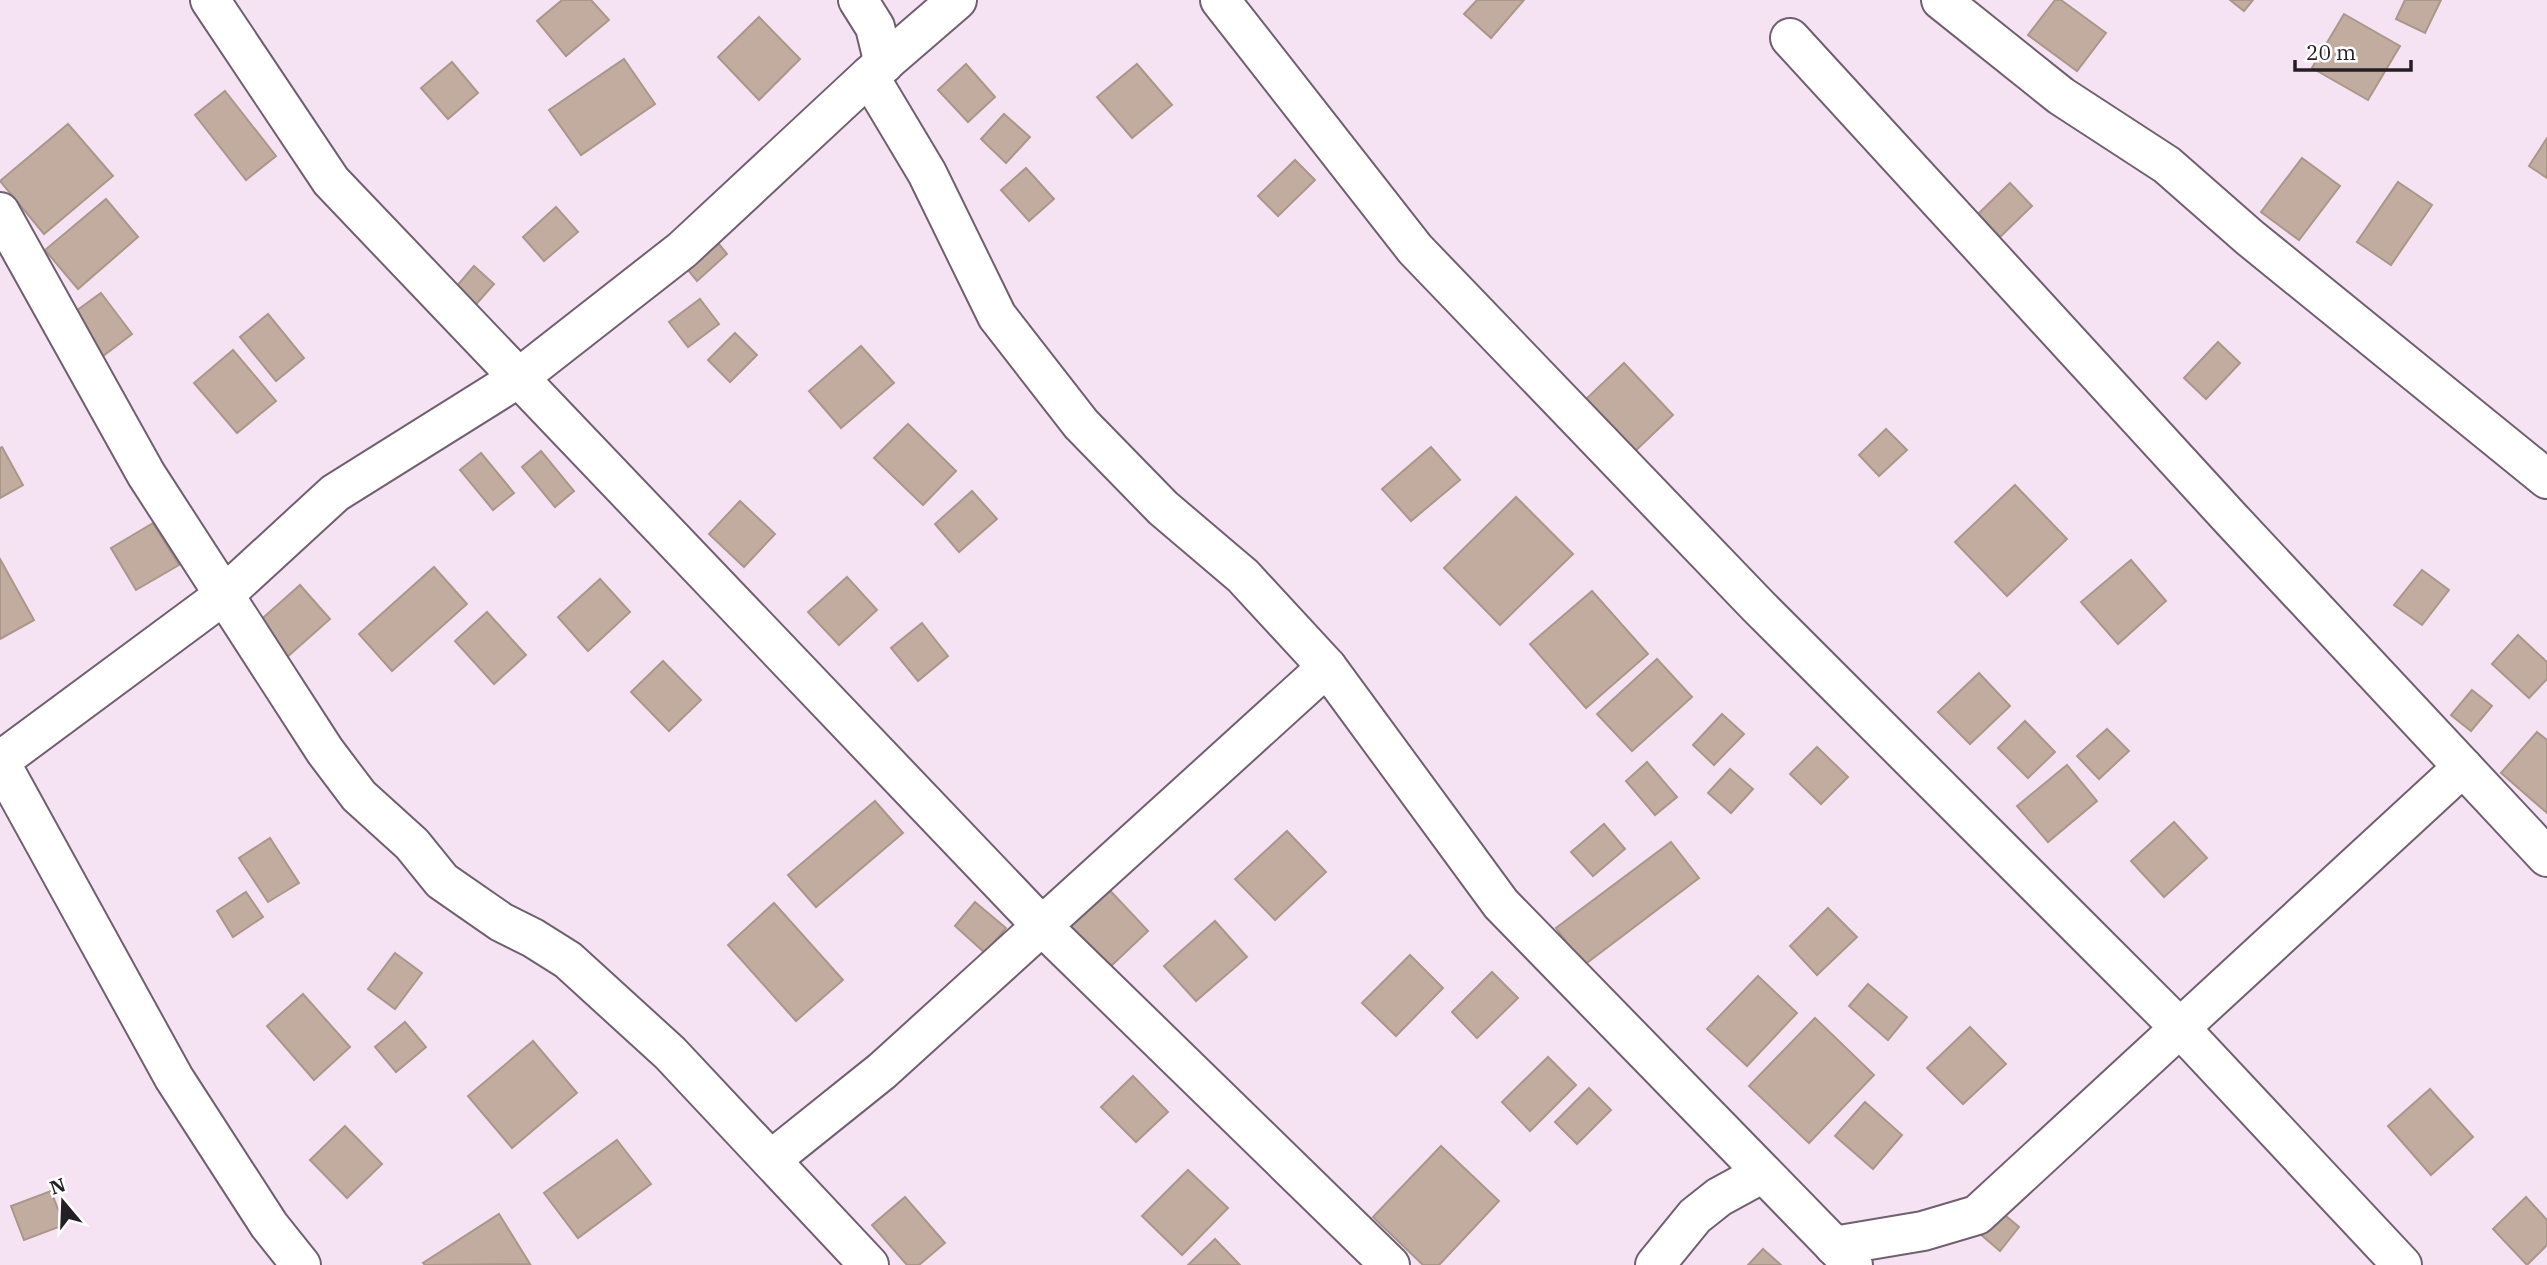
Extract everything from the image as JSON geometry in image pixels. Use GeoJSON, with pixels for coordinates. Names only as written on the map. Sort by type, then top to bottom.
{"type":"FeatureCollection","features":[{"type":"Feature","properties":{"kind":"street"},"geometry":{"type":"LineString","coordinates":[[209,0],[331,181],[517,379],[1042,926],[1390,1265]]}},
{"type":"Feature","properties":{"kind":"street"},"geometry":{"type":"LineString","coordinates":[[859,0],[875,27],[876,70],[997,316],[1072,413],[1163,508],[1243,576],[1326,667],[1501,904],[1844,1255],[1977,1215],[2462,767]]}},
{"type":"Feature","properties":{"kind":"street"},"geometry":{"type":"LineString","coordinates":[[301,1265],[269,1225],[174,1078],[0,761],[224,595],[335,493],[517,379],[682,250],[876,70],[957,0]]}},
{"type":"Feature","properties":{"kind":"street"},"geometry":{"type":"LineString","coordinates":[[1220,0],[1415,248],[1758,606],[2180,1028],[2402,1265]]}},
{"type":"Feature","properties":{"kind":"street"},"geometry":{"type":"LineString","coordinates":[[1941,0],[2061,96],[2167,165],[2249,237],[2547,479]]}},
{"type":"Feature","properties":{"kind":"street"},"geometry":{"type":"LineString","coordinates":[[1790,38],[2232,520],[2547,857]]}},
{"type":"Feature","properties":{"kind":"street"},"geometry":{"type":"LineString","coordinates":[[0,212],[146,474],[325,751],[359,796],[412,844],[442,881],[501,922],[568,960],[670,1053],[869,1265]]}},
{"type":"Feature","properties":{"kind":"street"},"geometry":{"type":"LineString","coordinates":[[771,1160],[882,1072],[1326,667]]}},
{"type":"Feature","properties":{"kind":"street"},"geometry":{"type":"LineString","coordinates":[[1655,1265],[1695,1216],[1719,1197],[1763,1173]]}},
{"type":"Feature","properties":{"kind":"building"},"geometry":{"type":"Polygon","coordinates":[[[562,0],[591,0],[609,20],[566,56],[537,21],[562,0]]]}},
{"type":"Feature","properties":{"kind":"building"},"geometry":{"type":"Polygon","coordinates":[[[1477,0],[1524,0],[1491,38],[1464,14],[1477,0]]]}},
{"type":"Feature","properties":{"kind":"building"},"geometry":{"type":"Polygon","coordinates":[[[2055,0],[2061,0],[2106,33],[2077,71],[2028,35],[2055,0]]]}},
{"type":"Feature","properties":{"kind":"building"},"geometry":{"type":"Polygon","coordinates":[[[2230,0],[2253,0],[2244,11],[2230,0]]]}},
{"type":"Feature","properties":{"kind":"building"},"geometry":{"type":"Polygon","coordinates":[[[2405,0],[2441,0],[2425,33],[2396,19],[2405,0]]]}},
{"type":"Feature","properties":{"kind":"building"},"geometry":{"type":"Polygon","coordinates":[[[2344,14],[2400,46],[2368,100],[2312,68],[2344,14]]]}},
{"type":"Feature","properties":{"kind":"building"},"geometry":{"type":"Polygon","coordinates":[[[759,17],[800,59],[759,100],[718,57],[759,17]]]}},
{"type":"Feature","properties":{"kind":"building"},"geometry":{"type":"Polygon","coordinates":[[[624,59],[655,104],[581,155],[549,110],[624,59]]]}},
{"type":"Feature","properties":{"kind":"building"},"geometry":{"type":"Polygon","coordinates":[[[452,62],[478,93],[448,119],[421,88],[452,62]]]}},
{"type":"Feature","properties":{"kind":"building"},"geometry":{"type":"Polygon","coordinates":[[[966,64],[995,97],[968,122],[938,90],[966,64]]]}},
{"type":"Feature","properties":{"kind":"building"},"geometry":{"type":"Polygon","coordinates":[[[1137,64],[1172,105],[1132,138],[1097,97],[1137,64]]]}},
{"type":"Feature","properties":{"kind":"building"},"geometry":{"type":"Polygon","coordinates":[[[225,91],[276,156],[246,180],[195,115],[225,91]]]}},
{"type":"Feature","properties":{"kind":"building"},"geometry":{"type":"Polygon","coordinates":[[[1004,114],[1030,137],[1006,163],[981,139],[1004,114]]]}},
{"type":"Feature","properties":{"kind":"building"},"geometry":{"type":"Polygon","coordinates":[[[68,124],[113,176],[44,234],[0,181],[68,124]]]}},
{"type":"Feature","properties":{"kind":"building"},"geometry":{"type":"Polygon","coordinates":[[[2547,138],[2547,178],[2529,166],[2547,138]]]}},
{"type":"Feature","properties":{"kind":"building"},"geometry":{"type":"Polygon","coordinates":[[[2302,158],[2340,186],[2299,240],[2261,212],[2302,158]]]}},
{"type":"Feature","properties":{"kind":"building"},"geometry":{"type":"Polygon","coordinates":[[[1295,160],[1315,180],[1278,216],[1258,196],[1295,160]]]}},
{"type":"Feature","properties":{"kind":"building"},"geometry":{"type":"Polygon","coordinates":[[[1026,168],[1054,199],[1029,221],[1001,190],[1026,168]]]}},
{"type":"Feature","properties":{"kind":"building"},"geometry":{"type":"Polygon","coordinates":[[[2398,182],[2432,205],[2391,265],[2357,242],[2398,182]]]}},
{"type":"Feature","properties":{"kind":"building"},"geometry":{"type":"Polygon","coordinates":[[[2010,183],[2032,206],[2000,237],[1978,214],[2010,183]]]}},
{"type":"Feature","properties":{"kind":"building"},"geometry":{"type":"Polygon","coordinates":[[[106,199],[138,237],[78,289],[45,250],[106,199]]]}},
{"type":"Feature","properties":{"kind":"building"},"geometry":{"type":"Polygon","coordinates":[[[556,207],[578,232],[544,261],[523,237],[556,207]]]}},
{"type":"Feature","properties":{"kind":"building"},"geometry":{"type":"Polygon","coordinates":[[[714,238],[727,254],[697,281],[683,264],[714,238]]]}},
{"type":"Feature","properties":{"kind":"building"},"geometry":{"type":"Polygon","coordinates":[[[474,266],[494,284],[471,310],[451,293],[474,266]]]}},
{"type":"Feature","properties":{"kind":"building"},"geometry":{"type":"Polygon","coordinates":[[[101,293],[132,334],[103,356],[72,314],[101,293]]]}},
{"type":"Feature","properties":{"kind":"building"},"geometry":{"type":"Polygon","coordinates":[[[700,299],[719,324],[688,347],[669,322],[700,299]]]}},
{"type":"Feature","properties":{"kind":"building"},"geometry":{"type":"Polygon","coordinates":[[[268,314],[304,358],[276,381],[240,337],[268,314]]]}},
{"type":"Feature","properties":{"kind":"building"},"geometry":{"type":"Polygon","coordinates":[[[735,333],[757,355],[730,382],[708,360],[735,333]]]}},
{"type":"Feature","properties":{"kind":"building"},"geometry":{"type":"Polygon","coordinates":[[[2218,342],[2240,363],[2206,399],[2184,378],[2218,342]]]}},
{"type":"Feature","properties":{"kind":"building"},"geometry":{"type":"Polygon","coordinates":[[[861,346],[894,383],[841,428],[809,391],[861,346]]]}},
{"type":"Feature","properties":{"kind":"building"},"geometry":{"type":"Polygon","coordinates":[[[233,350],[276,401],[237,433],[194,383],[233,350]]]}},
{"type":"Feature","properties":{"kind":"building"},"geometry":{"type":"Polygon","coordinates":[[[1624,363],[1673,415],[1631,455],[1582,403],[1624,363]]]}},
{"type":"Feature","properties":{"kind":"building"},"geometry":{"type":"Polygon","coordinates":[[[908,424],[956,471],[923,505],[874,458],[908,424]]]}},
{"type":"Feature","properties":{"kind":"building"},"geometry":{"type":"Polygon","coordinates":[[[1886,429],[1907,450],[1879,476],[1859,455],[1886,429]]]}},
{"type":"Feature","properties":{"kind":"building"},"geometry":{"type":"Polygon","coordinates":[[[2,447],[23,485],[0,498],[0,448],[2,447]]]}},
{"type":"Feature","properties":{"kind":"building"},"geometry":{"type":"Polygon","coordinates":[[[1431,447],[1460,480],[1411,521],[1382,489],[1431,447]]]}},
{"type":"Feature","properties":{"kind":"building"},"geometry":{"type":"Polygon","coordinates":[[[541,451],[574,491],[555,507],[522,467],[541,451]]]}},
{"type":"Feature","properties":{"kind":"building"},"geometry":{"type":"Polygon","coordinates":[[[481,453],[514,493],[493,510],[460,470],[481,453]]]}},
{"type":"Feature","properties":{"kind":"building"},"geometry":{"type":"Polygon","coordinates":[[[2015,485],[2067,539],[2007,596],[1955,542],[2015,485]]]}},
{"type":"Feature","properties":{"kind":"building"},"geometry":{"type":"Polygon","coordinates":[[[972,491],[997,519],[959,552],[935,524],[972,491]]]}},
{"type":"Feature","properties":{"kind":"building"},"geometry":{"type":"Polygon","coordinates":[[[1516,497],[1573,554],[1500,625],[1444,568],[1516,497]]]}},
{"type":"Feature","properties":{"kind":"building"},"geometry":{"type":"Polygon","coordinates":[[[740,501],[775,534],[744,567],[709,534],[740,501]]]}},
{"type":"Feature","properties":{"kind":"building"},"geometry":{"type":"Polygon","coordinates":[[[153,523],[179,565],[136,590],[111,548],[153,523]]]}},
{"type":"Feature","properties":{"kind":"building"},"geometry":{"type":"Polygon","coordinates":[[[0,559],[34,620],[0,639],[0,559]]]}},
{"type":"Feature","properties":{"kind":"building"},"geometry":{"type":"Polygon","coordinates":[[[2131,560],[2166,601],[2118,644],[2081,602],[2131,560]]]}},
{"type":"Feature","properties":{"kind":"building"},"geometry":{"type":"Polygon","coordinates":[[[434,567],[467,604],[392,671],[359,634],[434,567]]]}},
{"type":"Feature","properties":{"kind":"building"},"geometry":{"type":"Polygon","coordinates":[[[2422,570],[2449,590],[2422,625],[2394,605],[2422,570]]]}},
{"type":"Feature","properties":{"kind":"building"},"geometry":{"type":"Polygon","coordinates":[[[847,577],[877,610],[839,645],[808,612],[847,577]]]}},
{"type":"Feature","properties":{"kind":"building"},"geometry":{"type":"Polygon","coordinates":[[[600,579],[630,612],[588,651],[558,617],[600,579]]]}},
{"type":"Feature","properties":{"kind":"building"},"geometry":{"type":"Polygon","coordinates":[[[300,585],[330,619],[286,658],[256,624],[300,585]]]}},
{"type":"Feature","properties":{"kind":"building"},"geometry":{"type":"Polygon","coordinates":[[[1592,591],[1648,654],[1586,708],[1530,644],[1592,591]]]}},
{"type":"Feature","properties":{"kind":"building"},"geometry":{"type":"Polygon","coordinates":[[[487,612],[526,655],[494,684],[455,641],[487,612]]]}},
{"type":"Feature","properties":{"kind":"building"},"geometry":{"type":"Polygon","coordinates":[[[922,623],[948,656],[918,681],[891,648],[922,623]]]}},
{"type":"Feature","properties":{"kind":"building"},"geometry":{"type":"Polygon","coordinates":[[[2518,635],[2547,662],[2547,679],[2529,698],[2492,664],[2518,635]]]}},
{"type":"Feature","properties":{"kind":"building"},"geometry":{"type":"Polygon","coordinates":[[[1657,659],[1692,697],[1632,751],[1597,714],[1657,659]]]}},
{"type":"Feature","properties":{"kind":"building"},"geometry":{"type":"Polygon","coordinates":[[[663,661],[701,700],[669,731],[631,692],[663,661]]]}},
{"type":"Feature","properties":{"kind":"building"},"geometry":{"type":"Polygon","coordinates":[[[1979,673],[2010,706],[1970,744],[1938,712],[1979,673]]]}},
{"type":"Feature","properties":{"kind":"building"},"geometry":{"type":"Polygon","coordinates":[[[2472,690],[2492,706],[2471,731],[2451,715],[2472,690]]]}},
{"type":"Feature","properties":{"kind":"building"},"geometry":{"type":"Polygon","coordinates":[[[1722,714],[1744,734],[1714,765],[1693,745],[1722,714]]]}},
{"type":"Feature","properties":{"kind":"building"},"geometry":{"type":"Polygon","coordinates":[[[2025,721],[2055,752],[2028,778],[1998,748],[2025,721]]]}},
{"type":"Feature","properties":{"kind":"building"},"geometry":{"type":"Polygon","coordinates":[[[2107,729],[2129,751],[2099,779],[2077,756],[2107,729]]]}},
{"type":"Feature","properties":{"kind":"building"},"geometry":{"type":"Polygon","coordinates":[[[2537,732],[2547,740],[2547,813],[2501,773],[2537,732]]]}},
{"type":"Feature","properties":{"kind":"building"},"geometry":{"type":"Polygon","coordinates":[[[1817,747],[1848,777],[1821,804],[1790,774],[1817,747]]]}},
{"type":"Feature","properties":{"kind":"building"},"geometry":{"type":"Polygon","coordinates":[[[1647,762],[1677,797],[1655,815],[1626,781],[1647,762]]]}},
{"type":"Feature","properties":{"kind":"building"},"geometry":{"type":"Polygon","coordinates":[[[2067,765],[2097,801],[2048,842],[2017,806],[2067,765]]]}},
{"type":"Feature","properties":{"kind":"building"},"geometry":{"type":"Polygon","coordinates":[[[1730,769],[1753,789],[1731,813],[1708,793],[1730,769]]]}},
{"type":"Feature","properties":{"kind":"building"},"geometry":{"type":"Polygon","coordinates":[[[875,801],[903,833],[816,907],[788,875],[875,801]]]}},
{"type":"Feature","properties":{"kind":"building"},"geometry":{"type":"Polygon","coordinates":[[[2174,822],[2207,858],[2164,897],[2131,861],[2174,822]]]}},
{"type":"Feature","properties":{"kind":"building"},"geometry":{"type":"Polygon","coordinates":[[[1604,824],[1625,849],[1593,876],[1571,852],[1604,824]]]}},
{"type":"Feature","properties":{"kind":"building"},"geometry":{"type":"Polygon","coordinates":[[[1287,831],[1326,872],[1275,920],[1235,879],[1287,831]]]}},
{"type":"Feature","properties":{"kind":"building"},"geometry":{"type":"Polygon","coordinates":[[[270,838],[299,883],[268,902],[239,858],[270,838]]]}},
{"type":"Feature","properties":{"kind":"building"},"geometry":{"type":"Polygon","coordinates":[[[1671,842],[1699,878],[1584,965],[1556,928],[1671,842]]]}},
{"type":"Feature","properties":{"kind":"building"},"geometry":{"type":"Polygon","coordinates":[[[1103,883],[1148,931],[1109,968],[1063,920],[1103,883]]]}},
{"type":"Feature","properties":{"kind":"building"},"geometry":{"type":"Polygon","coordinates":[[[246,892],[263,917],[233,937],[217,911],[246,892]]]}},
{"type":"Feature","properties":{"kind":"building"},"geometry":{"type":"Polygon","coordinates":[[[975,902],[1006,928],[985,953],[955,926],[975,902]]]}},
{"type":"Feature","properties":{"kind":"building"},"geometry":{"type":"Polygon","coordinates":[[[774,903],[843,980],[796,1021],[728,945],[774,903]]]}},
{"type":"Feature","properties":{"kind":"building"},"geometry":{"type":"Polygon","coordinates":[[[1828,908],[1857,937],[1817,975],[1790,946],[1828,908]]]}},
{"type":"Feature","properties":{"kind":"building"},"geometry":{"type":"Polygon","coordinates":[[[1215,921],[1247,957],[1196,1001],[1164,966],[1215,921]]]}},
{"type":"Feature","properties":{"kind":"building"},"geometry":{"type":"Polygon","coordinates":[[[395,953],[422,973],[395,1009],[368,989],[395,953]]]}},
{"type":"Feature","properties":{"kind":"building"},"geometry":{"type":"Polygon","coordinates":[[[1410,955],[1443,988],[1396,1036],[1362,1003],[1410,955]]]}},
{"type":"Feature","properties":{"kind":"building"},"geometry":{"type":"Polygon","coordinates":[[[1492,972],[1518,998],[1477,1038],[1452,1012],[1492,972]]]}},
{"type":"Feature","properties":{"kind":"building"},"geometry":{"type":"Polygon","coordinates":[[[1758,976],[1797,1013],[1747,1066],[1707,1029],[1758,976]]]}},
{"type":"Feature","properties":{"kind":"building"},"geometry":{"type":"Polygon","coordinates":[[[1868,984],[1907,1017],[1888,1040],[1849,1006],[1868,984]]]}},
{"type":"Feature","properties":{"kind":"building"},"geometry":{"type":"Polygon","coordinates":[[[303,994],[350,1047],[314,1080],[267,1026],[303,994]]]}},
{"type":"Feature","properties":{"kind":"building"},"geometry":{"type":"Polygon","coordinates":[[[1815,1018],[1874,1075],[1809,1143],[1749,1086],[1815,1018]]]}},
{"type":"Feature","properties":{"kind":"building"},"geometry":{"type":"Polygon","coordinates":[[[405,1022],[426,1047],[396,1072],[375,1047],[405,1022]]]}},
{"type":"Feature","properties":{"kind":"building"},"geometry":{"type":"Polygon","coordinates":[[[1970,1027],[2006,1064],[1963,1104],[1927,1068],[1970,1027]]]}},
{"type":"Feature","properties":{"kind":"building"},"geometry":{"type":"Polygon","coordinates":[[[533,1041],[577,1093],[512,1148],[468,1096],[533,1041]]]}},
{"type":"Feature","properties":{"kind":"building"},"geometry":{"type":"Polygon","coordinates":[[[1548,1057],[1576,1085],[1530,1131],[1502,1102],[1548,1057]]]}},
{"type":"Feature","properties":{"kind":"building"},"geometry":{"type":"Polygon","coordinates":[[[1133,1076],[1168,1112],[1136,1142],[1101,1107],[1133,1076]]]}},
{"type":"Feature","properties":{"kind":"building"},"geometry":{"type":"Polygon","coordinates":[[[1589,1088],[1611,1110],[1577,1144],[1555,1122],[1589,1088]]]}},
{"type":"Feature","properties":{"kind":"building"},"geometry":{"type":"Polygon","coordinates":[[[2430,1089],[2473,1137],[2431,1175],[2388,1126],[2430,1089]]]}},
{"type":"Feature","properties":{"kind":"building"},"geometry":{"type":"Polygon","coordinates":[[[1865,1102],[1902,1135],[1873,1169],[1835,1136],[1865,1102]]]}},
{"type":"Feature","properties":{"kind":"building"},"geometry":{"type":"Polygon","coordinates":[[[345,1126],[382,1164],[347,1198],[310,1160],[345,1126]]]}},
{"type":"Feature","properties":{"kind":"building"},"geometry":{"type":"Polygon","coordinates":[[[617,1140],[651,1184],[578,1238],[544,1193],[617,1140]]]}},
{"type":"Feature","properties":{"kind":"building"},"geometry":{"type":"Polygon","coordinates":[[[1441,1146],[1499,1201],[1439,1265],[1423,1265],[1373,1217],[1441,1146]]]}},
{"type":"Feature","properties":{"kind":"building"},"geometry":{"type":"Polygon","coordinates":[[[1188,1170],[1228,1208],[1182,1255],[1142,1216],[1188,1170]]]}},
{"type":"Feature","properties":{"kind":"building"},"geometry":{"type":"Polygon","coordinates":[[[51,1191],[64,1225],[24,1240],[11,1206],[51,1191]]]}},
{"type":"Feature","properties":{"kind":"building"},"geometry":{"type":"Polygon","coordinates":[[[905,1197],[945,1243],[919,1265],[907,1265],[872,1225],[905,1197]]]}},
{"type":"Feature","properties":{"kind":"building"},"geometry":{"type":"Polygon","coordinates":[[[2526,1197],[2547,1220],[2547,1245],[2527,1265],[2493,1229],[2526,1197]]]}},
{"type":"Feature","properties":{"kind":"building"},"geometry":{"type":"Polygon","coordinates":[[[2000,1211],[2019,1227],[2000,1251],[1980,1234],[2000,1211]]]}},
{"type":"Feature","properties":{"kind":"building"},"geometry":{"type":"Polygon","coordinates":[[[499,1214],[530,1264],[423,1263],[499,1214]]]}},
{"type":"Feature","properties":{"kind":"building"},"geometry":{"type":"Polygon","coordinates":[[[1215,1239],[1240,1265],[1188,1265],[1215,1239]]]}},
{"type":"Feature","properties":{"kind":"building"},"geometry":{"type":"Polygon","coordinates":[[[1763,1249],[1781,1265],[1748,1265],[1763,1249]]]}}]}
